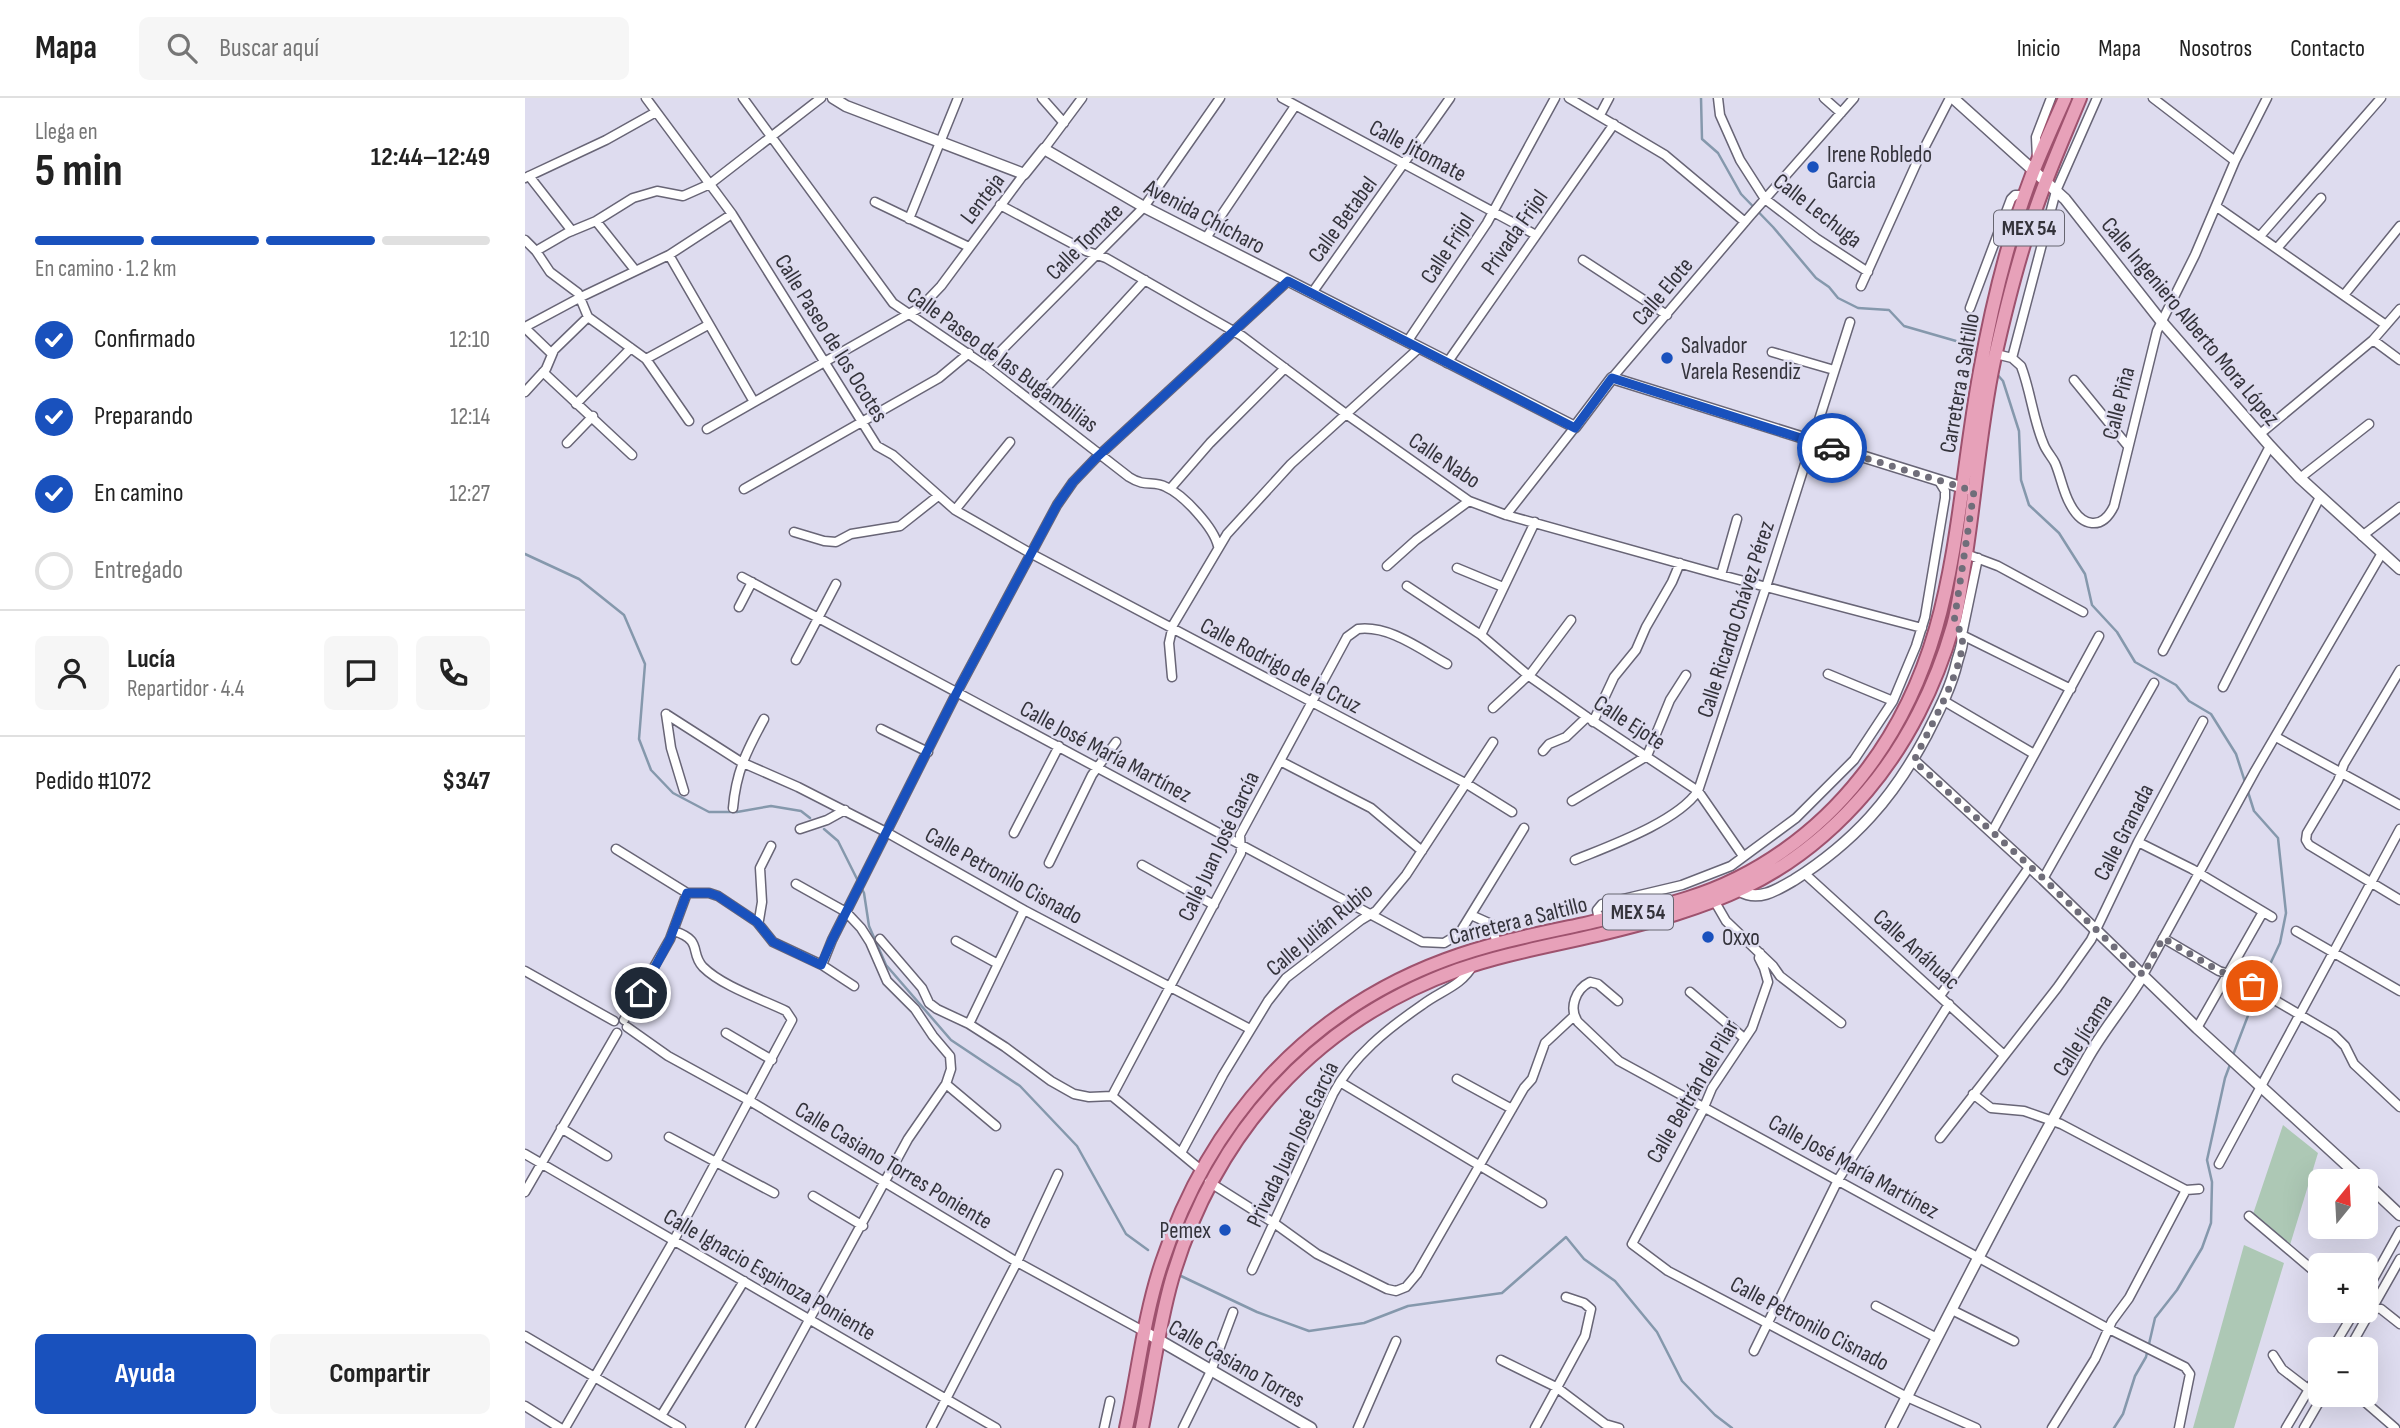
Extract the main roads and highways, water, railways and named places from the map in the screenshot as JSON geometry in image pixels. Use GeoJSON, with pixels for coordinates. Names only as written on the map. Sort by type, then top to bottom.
{"type":"FeatureCollection","features":[{"type":"Feature","properties":{"kind":"main road","name":"Carretera a Saltillo"},"geometry":{"type":"LineString","coordinates":[[1126,1428],[1162,1260],[1185,1203],[1222,1135],[1275,1071],[1318,1031],[1372,993],[1418,970],[1497,943],[1686,899],[1730,881],[1788,848],[1836,807],[1878,755],[1910,700],[1936,633],[1991,378],[2004,269],[2025,195],[2065,98]]}},
{"type":"Feature","properties":{"kind":"main road","name":"Carretera a Saltillo"},"geometry":{"type":"LineString","coordinates":[[1142,1428],[1158,1339],[1177,1264],[1209,1182],[1259,1108],[1314,1054],[1342,1031],[1398,997],[1473,965],[1656,921],[1740,891],[1796,858],[1821,838],[1869,789],[1905,738],[1938,670],[1972,556],[1968,489],[1980,367],[1992,354],[2045,182],[2080,98]]}},
{"type":"Feature","properties":{"kind":"waterway"},"geometry":{"type":"LineString","coordinates":[[1701,98],[1702,139],[1718,153],[1741,194],[1816,278],[1838,298],[1858,308],[1889,310],[1904,326],[1956,341],[1977,353]]}},
{"type":"Feature","properties":{"kind":"waterway"},"geometry":{"type":"LineString","coordinates":[[1996,373],[2003,381],[2019,431],[2021,480],[2029,505],[2059,533],[2085,574],[2092,605],[2117,632],[2135,662],[2176,685],[2189,701],[2211,714],[2236,754],[2245,782]]}},
{"type":"Feature","properties":{"kind":"waterway"},"geometry":{"type":"LineString","coordinates":[[525,554],[579,579],[624,615],[645,664],[639,739],[651,770],[673,793],[709,812],[737,812],[771,806],[801,811],[810,818]]}},
{"type":"Feature","properties":{"kind":"waterway"},"geometry":{"type":"LineString","coordinates":[[2233,1055],[2257,992],[2280,943],[2286,913],[2278,838],[2254,811],[2248,792]]}},
{"type":"Feature","properties":{"kind":"waterway"},"geometry":{"type":"LineString","coordinates":[[824,829],[838,841],[864,893],[869,926],[886,965],[951,1040],[1020,1086],[1077,1146],[1126,1234],[1148,1250]]}},
{"type":"Feature","properties":{"kind":"waterway"},"geometry":{"type":"LineString","coordinates":[[2114,1428],[2123,1414],[2135,1376],[2146,1357],[2155,1318],[2177,1290],[2202,1248],[2211,1223],[2212,1182],[2207,1160],[2231,1062]]}},
{"type":"Feature","properties":{"kind":"waterway"},"geometry":{"type":"LineString","coordinates":[[1181,1276],[1257,1312],[1309,1331],[1364,1323],[1408,1306],[1502,1293],[1566,1237],[1584,1259],[1615,1281],[1657,1332],[1682,1381],[1715,1415],[1732,1428]]}},
{"type":"Feature","properties":{"kind":"place","name":"Irene Robledo Garcia"},"geometry":{"type":"Point","coordinates":[1813,167]}},
{"type":"Feature","properties":{"kind":"place","name":"Salvador Varela Resendiz"},"geometry":{"type":"Point","coordinates":[1667,358]}},
{"type":"Feature","properties":{"kind":"place","name":"Oxxo"},"geometry":{"type":"Point","coordinates":[1708,937]}},
{"type":"Feature","properties":{"kind":"place","name":"Pemex"},"geometry":{"type":"Point","coordinates":[1225,1230]}}]}
